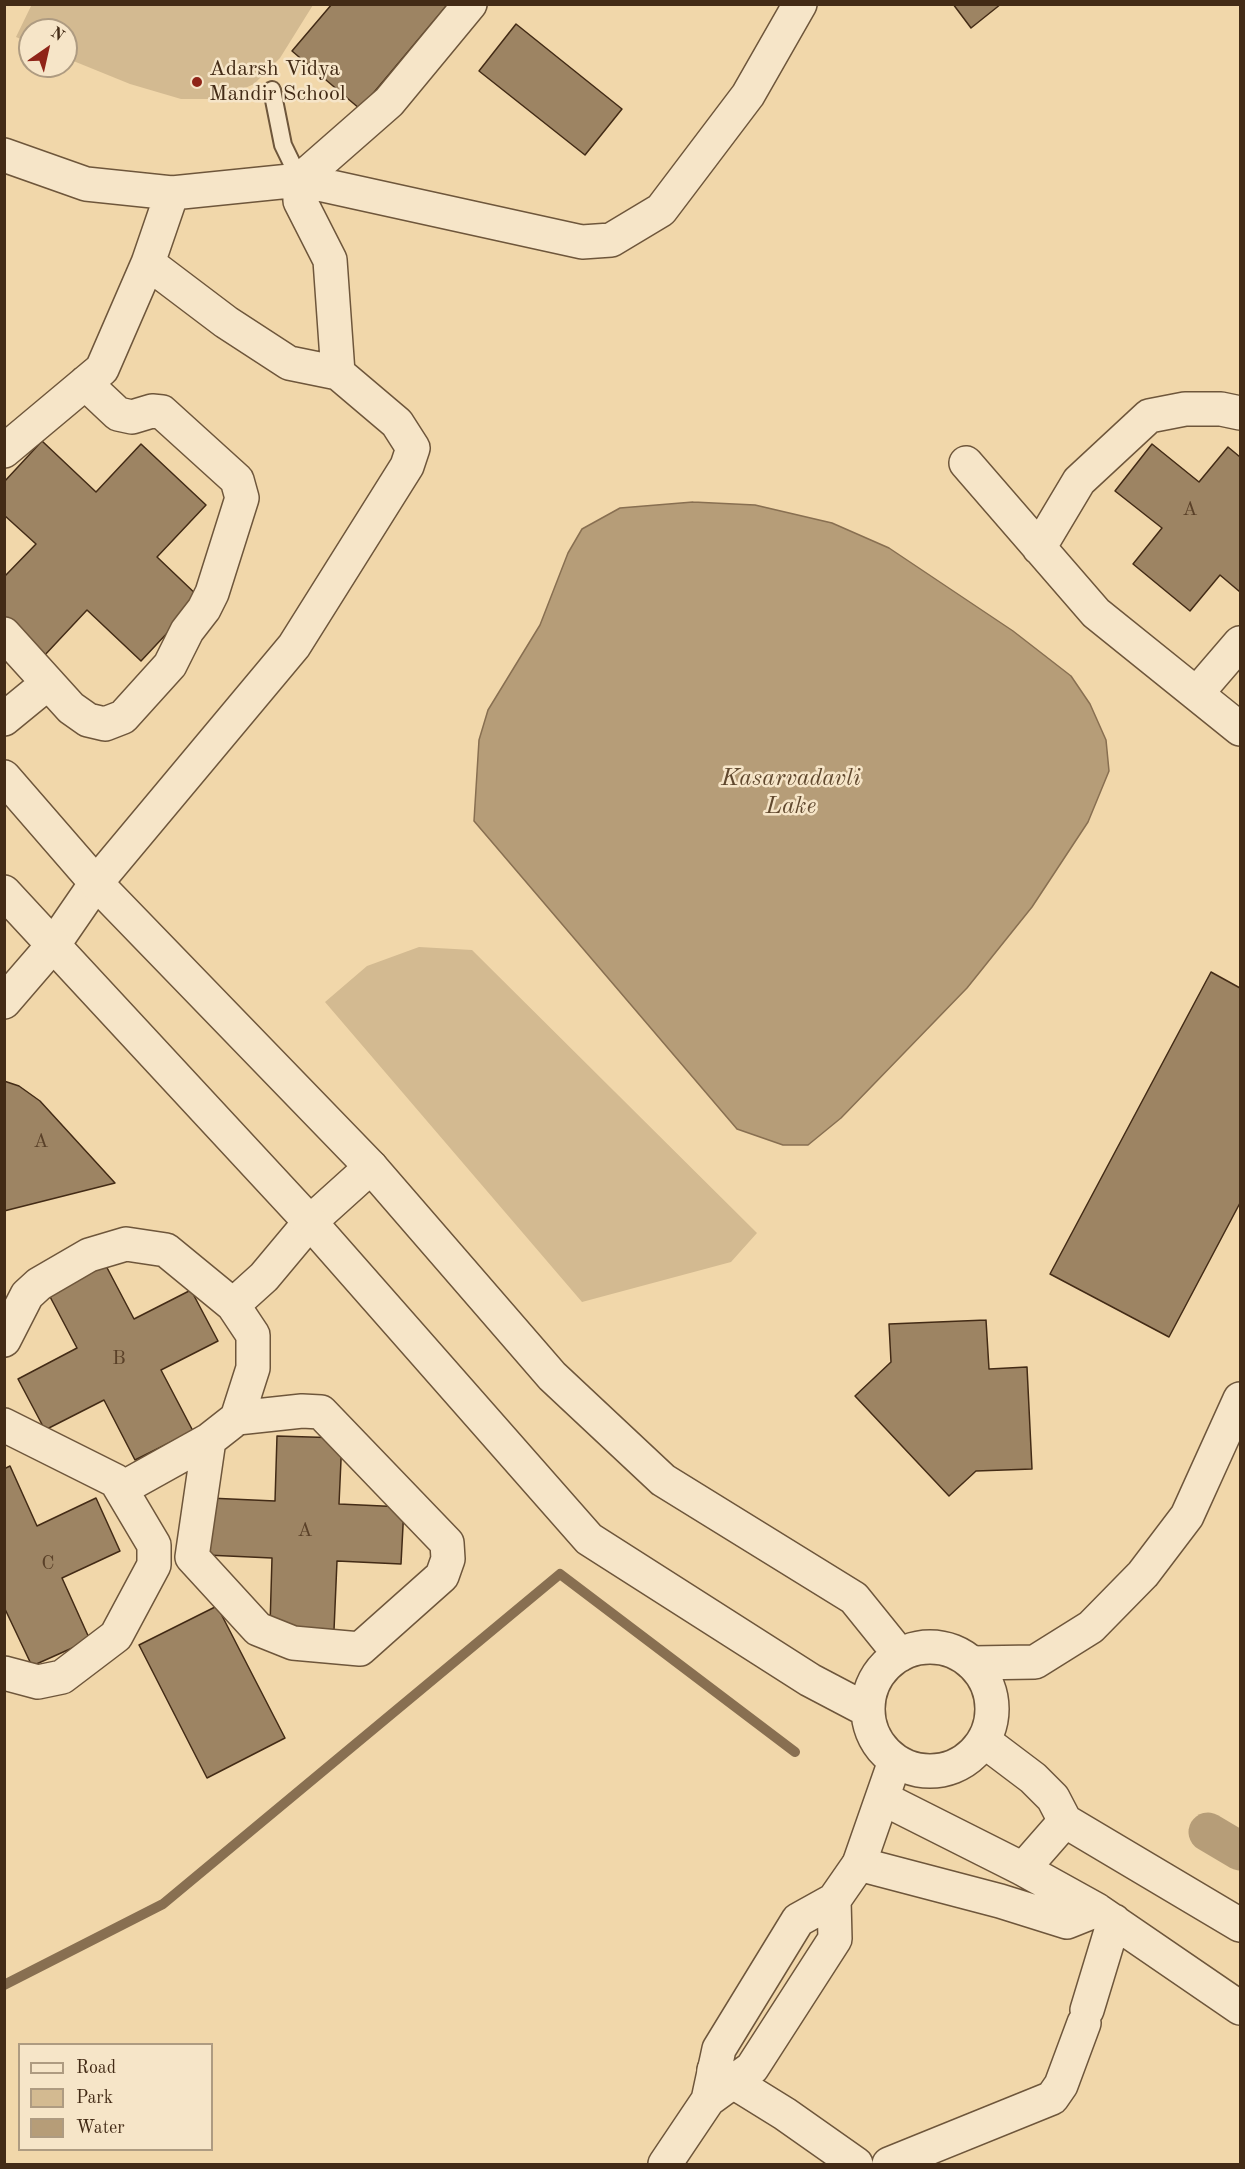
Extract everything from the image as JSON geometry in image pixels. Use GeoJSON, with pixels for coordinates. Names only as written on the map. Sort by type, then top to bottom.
{"type":"FeatureCollection","features":[{"type":"Feature","properties":{"kind":"street"},"geometry":{"type":"LineString","coordinates":[[338,373],[330,260],[300,201],[300,180],[388,102],[470,4]]}},
{"type":"Feature","properties":{"kind":"street"},"geometry":{"type":"LineString","coordinates":[[4,155],[86,184],[172,193],[300,180],[582,242],[611,240],[661,210],[748,95],[800,4]]}},
{"type":"Feature","properties":{"kind":"street"},"geometry":{"type":"LineString","coordinates":[[4,451],[102,369],[148,263],[172,193]]}},
{"type":"Feature","properties":{"kind":"street"},"geometry":{"type":"LineString","coordinates":[[4,1002],[54,944],[96,883],[294,646],[408,466],[413,448],[397,423],[338,373],[289,363],[226,322],[148,263]]}},
{"type":"Feature","properties":{"kind":"street"},"geometry":{"type":"LineString","coordinates":[[4,634],[71,708],[88,720],[105,724],[123,717],[170,664],[187,631],[204,609],[212,593],[242,498],[237,480],[162,412],[152,411],[132,417],[118,414],[85,383]]}},
{"type":"Feature","properties":{"kind":"street"},"geometry":{"type":"LineString","coordinates":[[1039,548],[1079,481],[1149,416],[1185,410],[1221,410],[1240,413]]}},
{"type":"Feature","properties":{"kind":"street"},"geometry":{"type":"LineString","coordinates":[[966,463],[1096,613],[1240,729]]}},
{"type":"Feature","properties":{"kind":"street"},"geometry":{"type":"LineString","coordinates":[[1197,693],[1240,643]]}},
{"type":"Feature","properties":{"kind":"street"},"geometry":{"type":"LineString","coordinates":[[4,719],[48,683]]}},
{"type":"Feature","properties":{"kind":"street"},"geometry":{"type":"LineString","coordinates":[[4,777],[96,883],[371,1167],[552,1376],[636,1458],[663,1480],[854,1598],[900,1654]]}},
{"type":"Feature","properties":{"kind":"street"},"geometry":{"type":"LineString","coordinates":[[4,892],[310,1222],[589,1539],[810,1680],[867,1710]]}},
{"type":"Feature","properties":{"kind":"street"},"geometry":{"type":"LineString","coordinates":[[233,1305],[264,1277],[310,1222],[371,1167]]}},
{"type":"Feature","properties":{"kind":"street"},"geometry":{"type":"LineString","coordinates":[[4,1340],[16,1293],[39,1284],[89,1256],[126,1244],[166,1250],[233,1305],[253,1335],[253,1368],[237,1418]]}},
{"type":"Feature","properties":{"kind":"street"},"geometry":{"type":"LineString","coordinates":[[972,1664],[1035,1662],[1091,1627],[1143,1574],[1187,1516],[1240,1400]]}},
{"type":"Feature","properties":{"kind":"street"},"geometry":{"type":"LineString","coordinates":[[121,1489],[209,1440],[237,1418],[302,1411],[321,1412],[447,1543],[448,1559],[442,1576],[360,1648],[293,1643],[258,1629],[192,1557]]}},
{"type":"Feature","properties":{"kind":"street"},"geometry":{"type":"LineString","coordinates":[[4,1425],[116,1481],[154,1545],[154,1565],[116,1636],[62,1677],[38,1682],[4,1673]]}},
{"type":"Feature","properties":{"kind":"street"},"geometry":{"type":"LineString","coordinates":[[192,1557],[209,1440]]}},
{"type":"Feature","properties":{"kind":"street"},"geometry":{"type":"LineString","coordinates":[[154,1565],[192,1557]]}},
{"type":"Feature","properties":{"kind":"street"},"geometry":{"type":"LineString","coordinates":[[934,1647],[954,1652],[972,1664],[985,1680],[992,1700],[991,1721],[984,1741],[970,1757],[953,1767],[933,1771],[913,1769],[895,1761],[880,1747],[871,1730],[867,1710],[870,1689],[879,1672],[900,1654],[912,1649],[934,1647]]}},
{"type":"Feature","properties":{"kind":"street"},"geometry":{"type":"LineString","coordinates":[[984,1741],[1033,1778],[1053,1798],[1065,1821],[1240,1925]]}},
{"type":"Feature","properties":{"kind":"street"},"geometry":{"type":"LineString","coordinates":[[665,2164],[719,2084],[719,2049],[798,1920],[834,1900],[859,1864],[884,1799],[895,1761]]}},
{"type":"Feature","properties":{"kind":"street"},"geometry":{"type":"LineString","coordinates":[[884,1799],[1023,1869],[1105,1916],[1240,2008]]}},
{"type":"Feature","properties":{"kind":"street"},"geometry":{"type":"LineString","coordinates":[[1023,1869],[1065,1821]]}},
{"type":"Feature","properties":{"kind":"street"},"geometry":{"type":"LineString","coordinates":[[859,1864],[1000,1901],[1067,1922],[1105,1916]]}},
{"type":"Feature","properties":{"kind":"street"},"geometry":{"type":"LineString","coordinates":[[889,2164],[1052,2098],[1060,2085],[1085,2016],[1105,1916]]}},
{"type":"Feature","properties":{"kind":"street"},"geometry":{"type":"LineString","coordinates":[[719,2084],[856,2164]]}},
{"type":"Feature","properties":{"kind":"lane"},"geometry":{"type":"LineString","coordinates":[[272,90],[283,145],[300,180]]}},
{"type":"Feature","properties":{"kind":"green space"},"geometry":{"type":"Polygon","coordinates":[[[32,4],[313,4],[280,58],[254,84],[221,99],[181,99],[130,84],[78,63],[78,18],[25,18],[32,4]]]}},
{"type":"Feature","properties":{"kind":"green space"},"geometry":{"type":"Polygon","coordinates":[[[419,947],[472,950],[757,1233],[731,1262],[582,1302],[325,1002],[367,966],[419,947]]]}},
{"type":"Feature","properties":{"kind":"water","name":"Kasarvadavli Lake"},"geometry":{"type":"Polygon","coordinates":[[[693,502],[755,505],[832,523],[889,548],[1013,631],[1071,676],[1090,704],[1106,740],[1109,771],[1088,822],[1032,907],[967,988],[841,1118],[808,1145],[783,1145],[737,1129],[474,821],[479,740],[488,710],[540,625],[568,553],[582,529],[620,508],[693,502]]]}},
{"type":"Feature","properties":{"kind":"building"},"geometry":{"type":"Polygon","coordinates":[[[332,4],[448,4],[360,109],[292,51],[332,4]]]}},
{"type":"Feature","properties":{"kind":"building"},"geometry":{"type":"Polygon","coordinates":[[[953,4],[1001,4],[971,28],[953,4]]]}},
{"type":"Feature","properties":{"kind":"building"},"geometry":{"type":"Polygon","coordinates":[[[516,24],[622,109],[585,155],[479,71],[516,24]]]}},
{"type":"Feature","properties":{"kind":"building"},"geometry":{"type":"Polygon","coordinates":[[[42,441],[96,492],[141,444],[206,505],[157,557],[200,598],[141,661],[87,610],[43,657],[4,622],[4,577],[36,544],[4,515],[4,482],[42,441]]]}},
{"type":"Feature","properties":{"kind":"building"},"geometry":{"type":"Polygon","coordinates":[[[1152,444],[1199,482],[1228,447],[1240,457],[1240,592],[1220,575],[1190,611],[1133,564],[1162,528],[1115,491],[1152,444]]]}},
{"type":"Feature","properties":{"kind":"building"},"geometry":{"type":"Polygon","coordinates":[[[1211,972],[1240,988],[1240,1203],[1169,1337],[1050,1274],[1211,972]]]}},
{"type":"Feature","properties":{"kind":"building"},"geometry":{"type":"Polygon","coordinates":[[[4,1081],[19,1086],[40,1101],[115,1183],[4,1211],[4,1081]]]}},
{"type":"Feature","properties":{"kind":"building"},"geometry":{"type":"Polygon","coordinates":[[[104,1262],[134,1319],[191,1290],[218,1341],[161,1370],[193,1431],[135,1460],[104,1400],[45,1430],[18,1379],[77,1348],[47,1291],[104,1262]]]}},
{"type":"Feature","properties":{"kind":"building"},"geometry":{"type":"Polygon","coordinates":[[[986,1320],[989,1369],[1027,1367],[1032,1469],[976,1471],[949,1496],[855,1396],[891,1362],[889,1324],[986,1320]]]}},
{"type":"Feature","properties":{"kind":"building"},"geometry":{"type":"Polygon","coordinates":[[[277,1436],[342,1438],[339,1504],[404,1507],[401,1564],[337,1561],[334,1630],[270,1626],[272,1558],[206,1555],[209,1498],[275,1501],[277,1436]]]}},
{"type":"Feature","properties":{"kind":"building"},"geometry":{"type":"Polygon","coordinates":[[[10,1466],[37,1526],[96,1498],[120,1551],[62,1578],[90,1640],[32,1666],[4,1607],[4,1469],[10,1466]]]}},
{"type":"Feature","properties":{"kind":"building"},"geometry":{"type":"Polygon","coordinates":[[[217,1606],[285,1738],[207,1778],[139,1645],[217,1606]]]}},
{"type":"Feature","properties":{"kind":"waterway"},"geometry":{"type":"LineString","coordinates":[[4,1985],[163,1904],[560,1574],[795,1752]]}},
{"type":"Feature","properties":{"kind":"waterway"},"geometry":{"type":"LineString","coordinates":[[1208,1832],[1240,1851]]}},
{"type":"Feature","properties":{"kind":"place","name":"Adarsh Vidya Mandir School"},"geometry":{"type":"Point","coordinates":[197,82]}}]}
